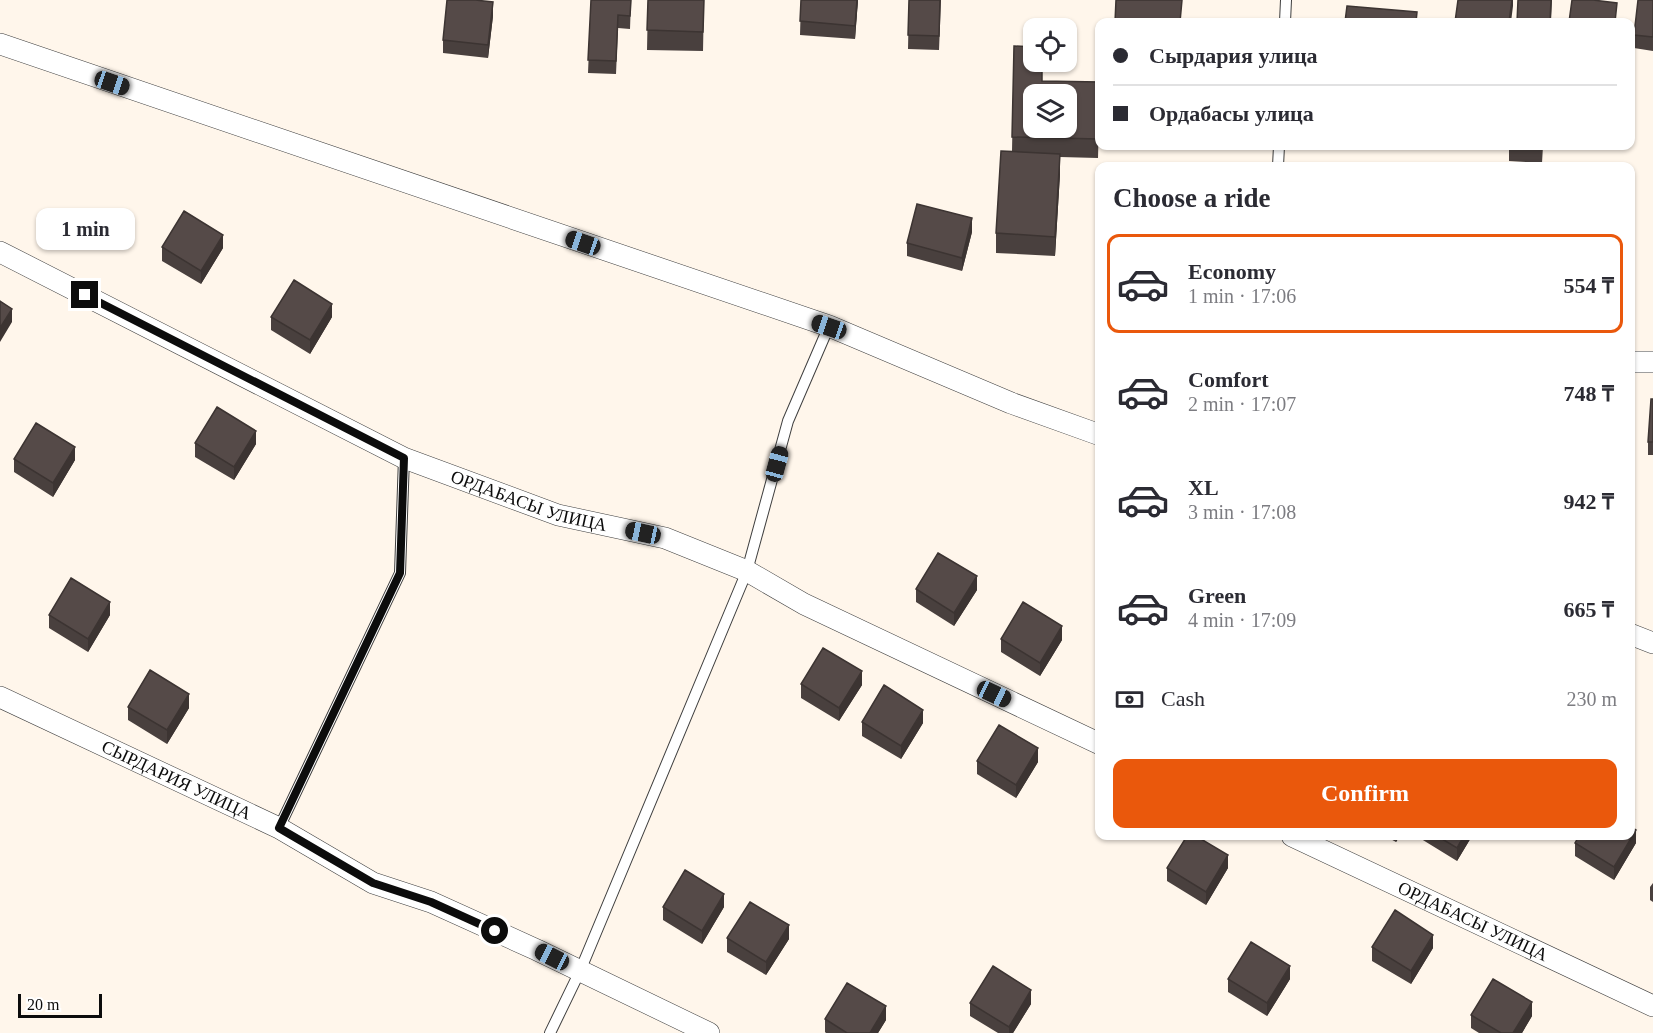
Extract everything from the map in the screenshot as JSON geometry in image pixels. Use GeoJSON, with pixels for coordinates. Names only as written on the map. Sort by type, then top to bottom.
{"type":"FeatureCollection","features":[{"type":"Feature","properties":{"kind":"street"},"geometry":{"type":"LineString","coordinates":[[0,45],[829,327],[1011,403],[1095,433]]}},
{"type":"Feature","properties":{"kind":"street","name":"ОРДАБАСЫ УЛИЦА"},"geometry":{"type":"LineString","coordinates":[[0,252],[404,458],[558,515],[665,538],[747,571],[804,604],[1095,742]]}},
{"type":"Feature","properties":{"kind":"street"},"geometry":{"type":"LineString","coordinates":[[1635,362],[1653,362]]}},
{"type":"Feature","properties":{"kind":"street"},"geometry":{"type":"LineString","coordinates":[[1635,636],[1653,643]]}},
{"type":"Feature","properties":{"kind":"street","name":"СЫРДАРИЯ УЛИЦА"},"geometry":{"type":"LineString","coordinates":[[0,697],[279,828],[373,883],[431,902],[709,1033]]}},
{"type":"Feature","properties":{"kind":"street","name":"ОРДАБАСЫ УЛИЦА"},"geometry":{"type":"LineString","coordinates":[[1300,840],[1653,1006]]}},
{"type":"Feature","properties":{"kind":"lane"},"geometry":{"type":"LineString","coordinates":[[1285,18],[1286,0]]}},
{"type":"Feature","properties":{"kind":"lane"},"geometry":{"type":"LineString","coordinates":[[550,1033],[580,971],[747,571],[788,421],[829,327]]}},
{"type":"Feature","properties":{"kind":"lane"},"geometry":{"type":"LineString","coordinates":[[279,828],[400,573],[404,458]]}},
{"type":"Feature","properties":{"kind":"building"},"geometry":{"type":"Polygon","coordinates":[[[447,0],[493,2],[488,45],[443,40],[447,0]]]}},
{"type":"Feature","properties":{"kind":"building"},"geometry":{"type":"Polygon","coordinates":[[[591,0],[631,0],[630,16],[618,15],[616,61],[588,60],[591,0]]]}},
{"type":"Feature","properties":{"kind":"building"},"geometry":{"type":"Polygon","coordinates":[[[648,0],[704,0],[703,32],[647,30],[648,0]]]}},
{"type":"Feature","properties":{"kind":"building"},"geometry":{"type":"Polygon","coordinates":[[[801,0],[857,0],[855,26],[800,21],[801,0]]]}},
{"type":"Feature","properties":{"kind":"building"},"geometry":{"type":"Polygon","coordinates":[[[909,0],[940,0],[939,36],[908,35],[909,0]]]}},
{"type":"Feature","properties":{"kind":"building"},"geometry":{"type":"Polygon","coordinates":[[[1116,0],[1182,0],[1180,18],[1115,18],[1116,0]]]}},
{"type":"Feature","properties":{"kind":"building"},"geometry":{"type":"Polygon","coordinates":[[[1458,0],[1512,0],[1510,18],[1456,18],[1458,0]]]}},
{"type":"Feature","properties":{"kind":"building"},"geometry":{"type":"Polygon","coordinates":[[[1518,0],[1551,0],[1550,18],[1517,18],[1518,0]]]}},
{"type":"Feature","properties":{"kind":"building"},"geometry":{"type":"Polygon","coordinates":[[[1572,0],[1617,3],[1615,18],[1570,18],[1572,0]]]}},
{"type":"Feature","properties":{"kind":"building"},"geometry":{"type":"Polygon","coordinates":[[[1638,0],[1653,0],[1653,37],[1635,35],[1638,0]]]}},
{"type":"Feature","properties":{"kind":"building"},"geometry":{"type":"Polygon","coordinates":[[[1347,6],[1417,12],[1416,18],[1346,18],[1347,6]]]}},
{"type":"Feature","properties":{"kind":"building"},"geometry":{"type":"Polygon","coordinates":[[[1014,46],[1023,46],[1023,72],[1042,72],[1042,81],[1095,82],[1095,139],[1055,138],[1077,138],[1077,84],[1023,84],[1023,137],[1012,137],[1014,46]]]}},
{"type":"Feature","properties":{"kind":"building"},"geometry":{"type":"Polygon","coordinates":[[[1001,151],[1060,154],[1055,237],[996,233],[1001,151]]]}},
{"type":"Feature","properties":{"kind":"building"},"geometry":{"type":"Polygon","coordinates":[[[917,204],[972,218],[962,258],[907,243],[917,204]]]}},
{"type":"Feature","properties":{"kind":"building"},"geometry":{"type":"Polygon","coordinates":[[[184,211],[223,235],[201,271],[162,247],[184,211]]]}},
{"type":"Feature","properties":{"kind":"building"},"geometry":{"type":"Polygon","coordinates":[[[294,280],[332,304],[310,340],[271,317],[294,280]]]}},
{"type":"Feature","properties":{"kind":"building"},"geometry":{"type":"Polygon","coordinates":[[[0,301],[12,309],[0,328],[0,301]]]}},
{"type":"Feature","properties":{"kind":"building"},"geometry":{"type":"Polygon","coordinates":[[[1651,399],[1653,399],[1653,442],[1648,442],[1651,399]]]}},
{"type":"Feature","properties":{"kind":"building"},"geometry":{"type":"Polygon","coordinates":[[[217,407],[256,431],[234,467],[195,443],[217,407]]]}},
{"type":"Feature","properties":{"kind":"building"},"geometry":{"type":"Polygon","coordinates":[[[36,423],[75,447],[53,483],[14,459],[36,423]]]}},
{"type":"Feature","properties":{"kind":"building"},"geometry":{"type":"Polygon","coordinates":[[[938,553],[977,576],[954,613],[916,589],[938,553]]]}},
{"type":"Feature","properties":{"kind":"building"},"geometry":{"type":"Polygon","coordinates":[[[71,578],[110,602],[88,639],[49,615],[71,578]]]}},
{"type":"Feature","properties":{"kind":"building"},"geometry":{"type":"Polygon","coordinates":[[[1023,602],[1062,626],[1040,663],[1001,639],[1023,602]]]}},
{"type":"Feature","properties":{"kind":"building"},"geometry":{"type":"Polygon","coordinates":[[[823,648],[862,671],[839,708],[801,684],[823,648]]]}},
{"type":"Feature","properties":{"kind":"building"},"geometry":{"type":"Polygon","coordinates":[[[150,670],[189,694],[167,730],[128,707],[150,670]]]}},
{"type":"Feature","properties":{"kind":"building"},"geometry":{"type":"Polygon","coordinates":[[[884,685],[923,710],[901,746],[862,722],[884,685]]]}},
{"type":"Feature","properties":{"kind":"building"},"geometry":{"type":"Polygon","coordinates":[[[999,725],[1038,748],[1016,785],[977,761],[999,725]]]}},
{"type":"Feature","properties":{"kind":"building"},"geometry":{"type":"Polygon","coordinates":[[[1184,840],[1203,840],[1228,855],[1206,892],[1167,868],[1184,840]]]}},
{"type":"Feature","properties":{"kind":"building"},"geometry":{"type":"Polygon","coordinates":[[[1444,840],[1462,840],[1457,848],[1444,840]]]}},
{"type":"Feature","properties":{"kind":"building"},"geometry":{"type":"Polygon","coordinates":[[[1577,840],[1630,840],[1614,867],[1575,843],[1577,840]]]}},
{"type":"Feature","properties":{"kind":"building"},"geometry":{"type":"Polygon","coordinates":[[[685,870],[724,894],[702,931],[663,907],[685,870]]]}},
{"type":"Feature","properties":{"kind":"building"},"geometry":{"type":"Polygon","coordinates":[[[750,902],[789,925],[766,962],[727,938],[750,902]]]}},
{"type":"Feature","properties":{"kind":"building"},"geometry":{"type":"Polygon","coordinates":[[[1395,910],[1433,935],[1411,971],[1372,947],[1395,910]]]}},
{"type":"Feature","properties":{"kind":"building"},"geometry":{"type":"Polygon","coordinates":[[[1251,942],[1290,966],[1267,1003],[1228,979],[1251,942]]]}},
{"type":"Feature","properties":{"kind":"building"},"geometry":{"type":"Polygon","coordinates":[[[993,966],[1031,990],[1009,1027],[970,1003],[993,966]]]}},
{"type":"Feature","properties":{"kind":"building"},"geometry":{"type":"Polygon","coordinates":[[[1493,979],[1532,1002],[1513,1033],[1501,1033],[1471,1015],[1493,979]]]}},
{"type":"Feature","properties":{"kind":"building"},"geometry":{"type":"Polygon","coordinates":[[[847,983],[886,1006],[870,1033],[847,1033],[825,1019],[847,983]]]}},
{"type":"Feature","properties":{"kind":"route"},"geometry":{"type":"LineString","coordinates":[[85,295],[404,458],[400,573],[279,828],[373,883],[431,902],[495,931]]}}]}
